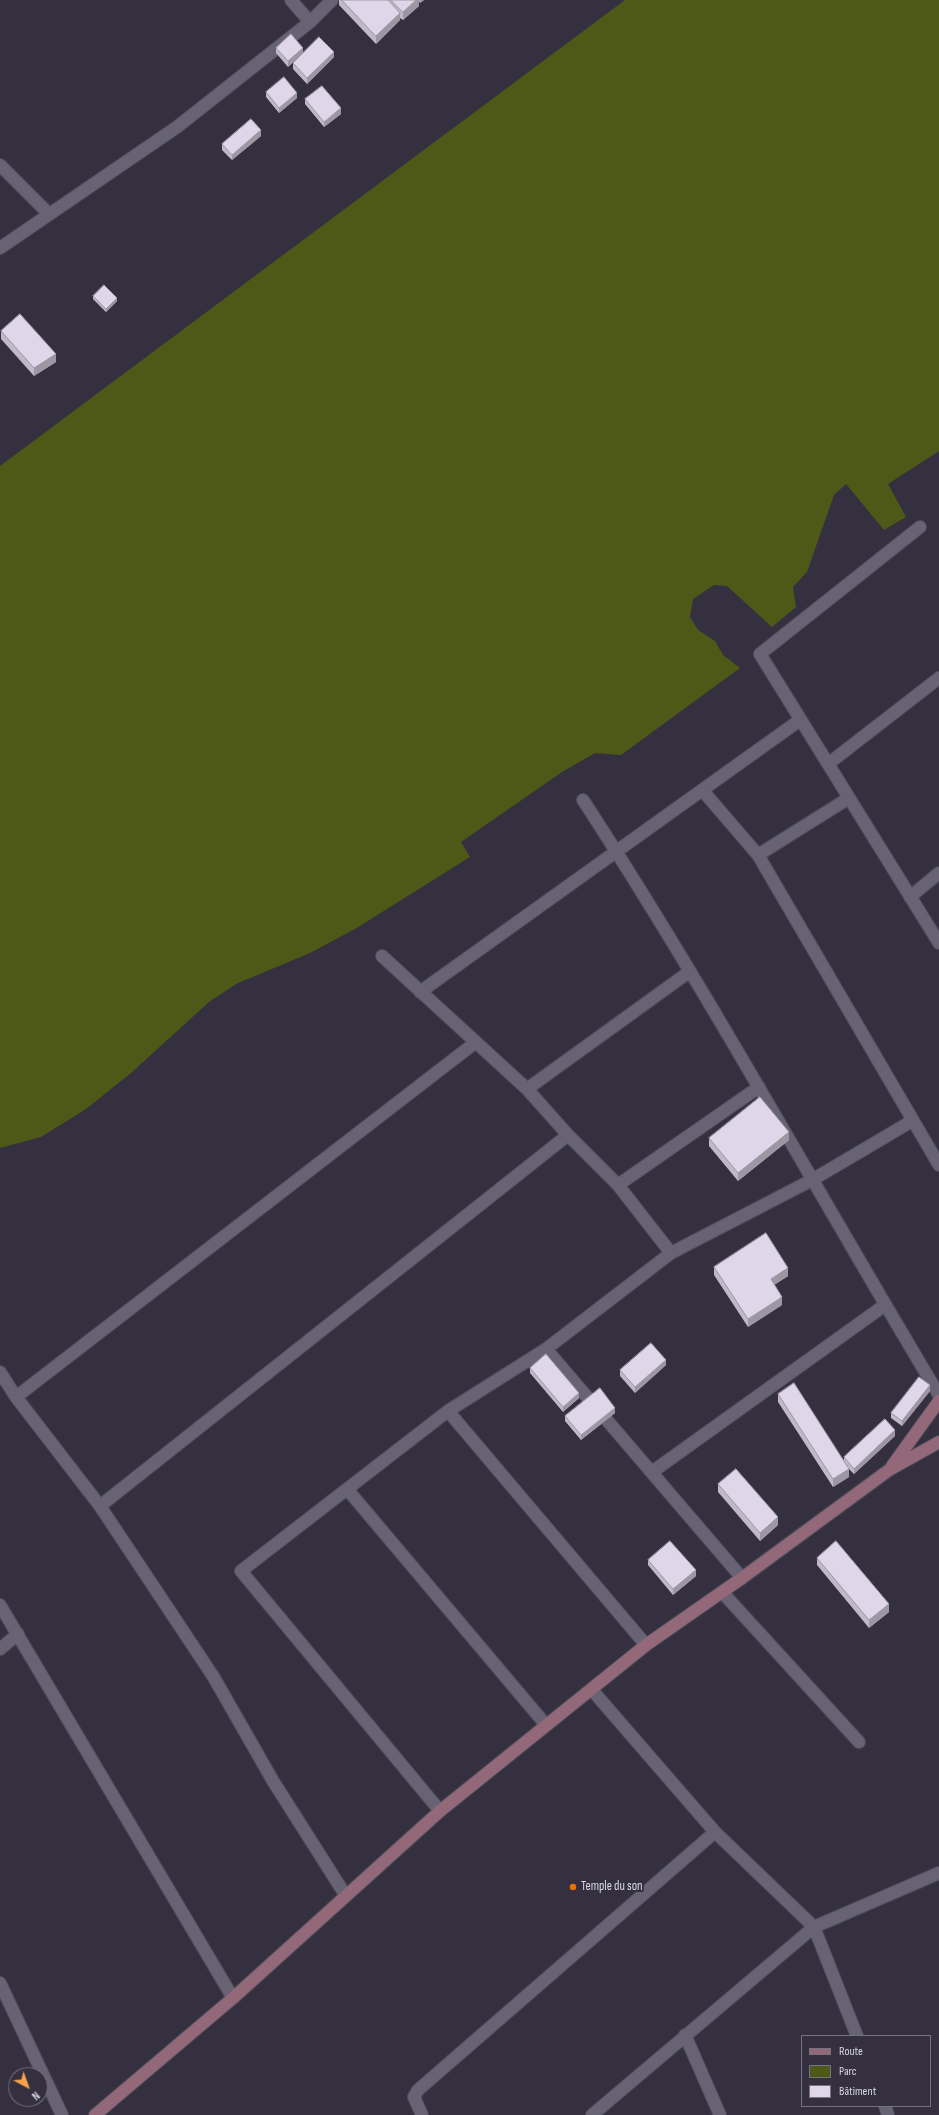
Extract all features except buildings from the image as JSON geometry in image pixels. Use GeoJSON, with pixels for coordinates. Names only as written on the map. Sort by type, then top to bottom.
{"type":"FeatureCollection","features":[{"type":"Feature","properties":{"kind":"main road"},"geometry":{"type":"LineString","coordinates":[[888,1470],[939,1401]]}},
{"type":"Feature","properties":{"kind":"main road"},"geometry":{"type":"LineString","coordinates":[[95,2115],[233,1998],[440,1811],[646,1645],[742,1578],[888,1470],[939,1442]]}},
{"type":"Feature","properties":{"kind":"street"},"geometry":{"type":"LineString","coordinates":[[291,0],[310,22]]}},
{"type":"Feature","properties":{"kind":"street"},"geometry":{"type":"LineString","coordinates":[[0,248],[177,127],[310,22],[332,0]]}},
{"type":"Feature","properties":{"kind":"street"},"geometry":{"type":"LineString","coordinates":[[0,165],[49,214]]}},
{"type":"Feature","properties":{"kind":"street"},"geometry":{"type":"LineString","coordinates":[[920,528],[760,654],[939,943]]}},
{"type":"Feature","properties":{"kind":"street"},"geometry":{"type":"LineString","coordinates":[[828,764],[939,678]]}},
{"type":"Feature","properties":{"kind":"street"},"geometry":{"type":"LineString","coordinates":[[420,992],[703,791],[800,720]]}},
{"type":"Feature","properties":{"kind":"street"},"geometry":{"type":"LineString","coordinates":[[703,791],[758,855],[939,1165]]}},
{"type":"Feature","properties":{"kind":"street"},"geometry":{"type":"LineString","coordinates":[[758,855],[849,798]]}},
{"type":"Feature","properties":{"kind":"street"},"geometry":{"type":"LineString","coordinates":[[582,800],[616,852],[759,1087],[885,1306],[939,1395]]}},
{"type":"Feature","properties":{"kind":"street"},"geometry":{"type":"LineString","coordinates":[[910,897],[939,873]]}},
{"type":"Feature","properties":{"kind":"street"},"geometry":{"type":"LineString","coordinates":[[382,956],[527,1089],[568,1135],[618,1184],[671,1253]]}},
{"type":"Feature","properties":{"kind":"street"},"geometry":{"type":"LineString","coordinates":[[527,1089],[689,972]]}},
{"type":"Feature","properties":{"kind":"street"},"geometry":{"type":"LineString","coordinates":[[16,1397],[476,1042]]}},
{"type":"Feature","properties":{"kind":"street"},"geometry":{"type":"LineString","coordinates":[[618,1184],[759,1087]]}},
{"type":"Feature","properties":{"kind":"street"},"geometry":{"type":"LineString","coordinates":[[440,1811],[241,1571],[448,1411],[546,1349],[671,1253],[812,1180],[912,1121]]}},
{"type":"Feature","properties":{"kind":"street"},"geometry":{"type":"LineString","coordinates":[[100,1506],[568,1135]]}},
{"type":"Feature","properties":{"kind":"street"},"geometry":{"type":"LineString","coordinates":[[652,1472],[885,1306]]}},
{"type":"Feature","properties":{"kind":"street"},"geometry":{"type":"LineString","coordinates":[[546,1349],[742,1578]]}},
{"type":"Feature","properties":{"kind":"street"},"geometry":{"type":"LineString","coordinates":[[0,1372],[16,1397],[100,1506],[213,1676],[273,1781],[346,1896]]}},
{"type":"Feature","properties":{"kind":"street"},"geometry":{"type":"LineString","coordinates":[[448,1411],[646,1645]]}},
{"type":"Feature","properties":{"kind":"street"},"geometry":{"type":"LineString","coordinates":[[347,1489],[546,1725]]}},
{"type":"Feature","properties":{"kind":"street"},"geometry":{"type":"LineString","coordinates":[[722,1592],[859,1742]]}},
{"type":"Feature","properties":{"kind":"street"},"geometry":{"type":"LineString","coordinates":[[0,1605],[233,1998]]}},
{"type":"Feature","properties":{"kind":"street"},"geometry":{"type":"LineString","coordinates":[[0,1648],[18,1634]]}},
{"type":"Feature","properties":{"kind":"street"},"geometry":{"type":"LineString","coordinates":[[592,1690],[715,1832],[814,1927],[857,2035]]}},
{"type":"Feature","properties":{"kind":"street"},"geometry":{"type":"LineString","coordinates":[[422,2115],[414,2097],[418,2090],[715,1832]]}},
{"type":"Feature","properties":{"kind":"street"},"geometry":{"type":"LineString","coordinates":[[592,2115],[814,1927],[939,1872]]}},
{"type":"Feature","properties":{"kind":"street"},"geometry":{"type":"LineString","coordinates":[[0,1983],[62,2115]]}},
{"type":"Feature","properties":{"kind":"street"},"geometry":{"type":"LineString","coordinates":[[685,2035],[720,2115]]}},
{"type":"Feature","properties":{"kind":"green space"},"geometry":{"type":"Polygon","coordinates":[[[625,0],[939,0],[939,451],[888,484],[906,517],[884,530],[846,484],[834,495],[807,572],[793,587],[796,607],[772,627],[727,586],[714,585],[693,599],[690,617],[698,630],[715,641],[723,655],[740,668],[621,755],[595,753],[562,772],[461,842],[470,857],[355,929],[310,953],[236,984],[209,1002],[131,1073],[86,1109],[41,1137],[0,1148],[0,466],[625,0]]]}},
{"type":"Feature","properties":{"kind":"place","name":"Temple du son"},"geometry":{"type":"Point","coordinates":[573,1887]}}]}
